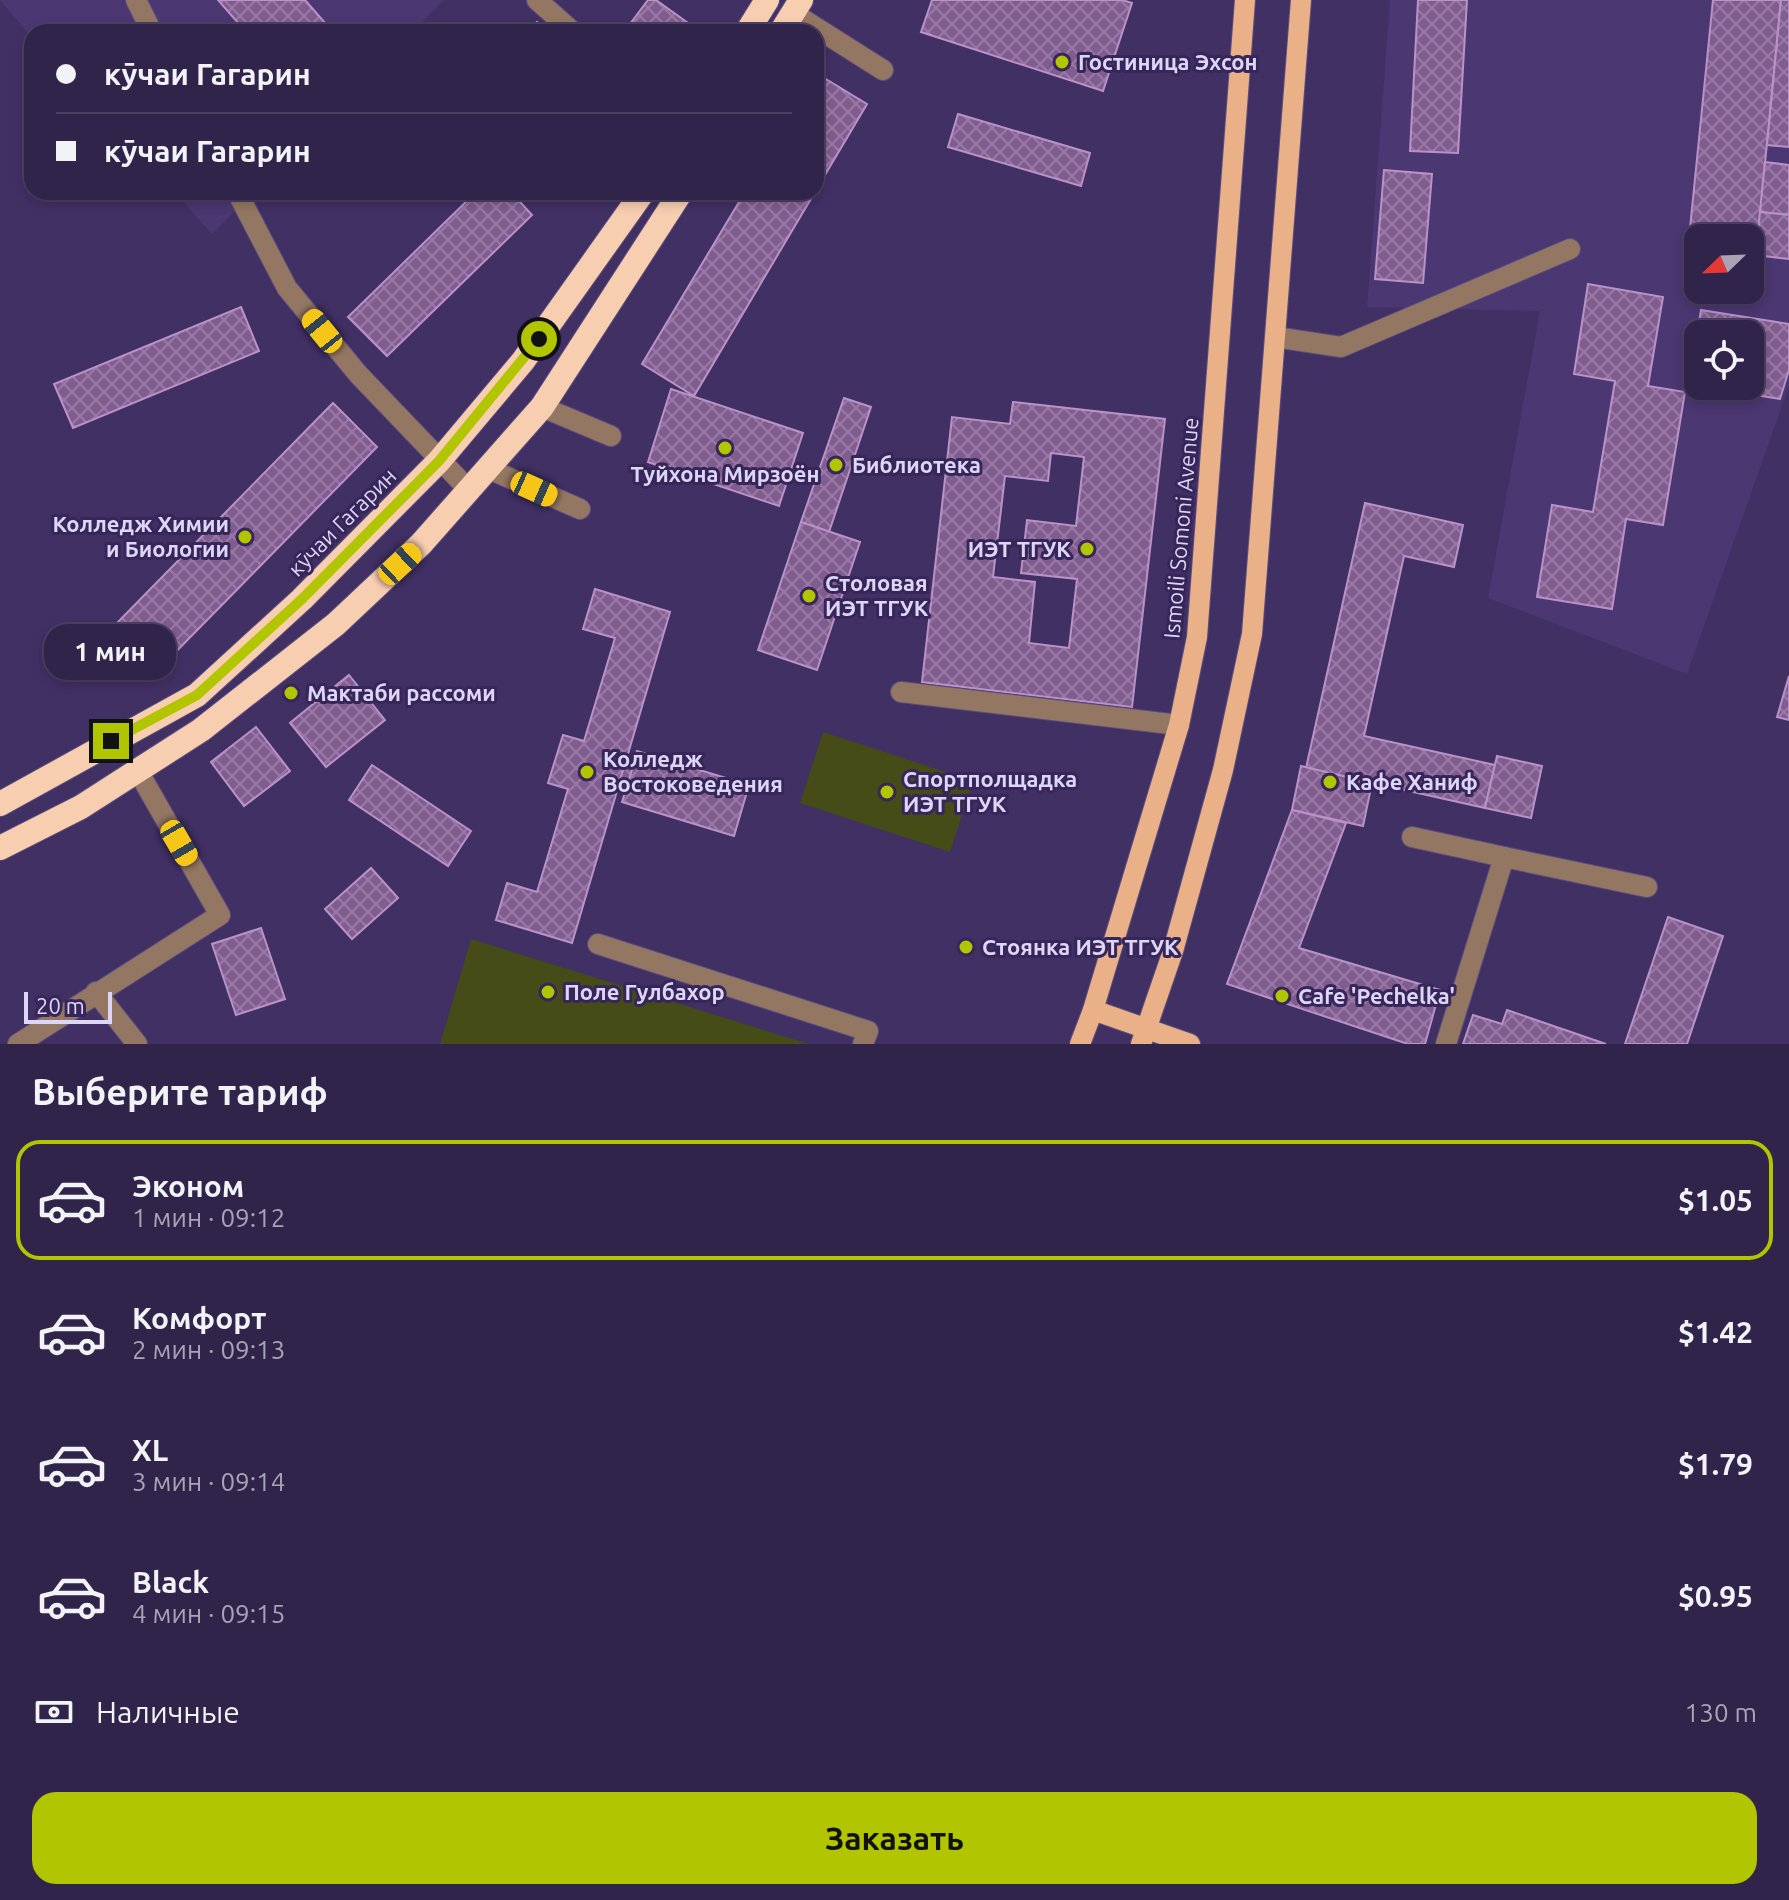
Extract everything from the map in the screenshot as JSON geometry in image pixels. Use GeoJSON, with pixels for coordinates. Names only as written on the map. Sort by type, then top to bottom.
{"type":"FeatureCollection","features":[{"type":"Feature","properties":{"kind":"highway"},"geometry":{"type":"LineString","coordinates":[[752,24],[767,0]]}},
{"type":"Feature","properties":{"kind":"highway","name":"кӯчаи Гагарин"},"geometry":{"type":"LineString","coordinates":[[0,804],[197,695],[302,599],[439,461],[523,361],[637,200]]}},
{"type":"Feature","properties":{"kind":"highway"},"geometry":{"type":"LineString","coordinates":[[0,848],[81,807],[201,730],[336,624],[421,544],[542,407],[676,200]]}},
{"type":"Feature","properties":{"kind":"main road","name":"Ismoili Somoni Avenue"},"geometry":{"type":"LineString","coordinates":[[1080,1044],[1179,725],[1197,637],[1245,0]]}},
{"type":"Feature","properties":{"kind":"main road"},"geometry":{"type":"LineString","coordinates":[[1144,1037],[1173,951],[1223,770],[1252,634],[1301,0]]}},
{"type":"Feature","properties":{"kind":"main road"},"geometry":{"type":"LineString","coordinates":[[1093,1010],[1144,1037],[1190,1044]]}},
{"type":"Feature","properties":{"kind":"street"},"geometry":{"type":"LineString","coordinates":[[136,0],[148,24]]}},
{"type":"Feature","properties":{"kind":"street"},"geometry":{"type":"LineString","coordinates":[[537,0],[564,24]]}},
{"type":"Feature","properties":{"kind":"street"},"geometry":{"type":"LineString","coordinates":[[824,34],[883,70]]}},
{"type":"Feature","properties":{"kind":"street"},"geometry":{"type":"LineString","coordinates":[[241,200],[287,288],[358,374],[470,491]]}},
{"type":"Feature","properties":{"kind":"street"},"geometry":{"type":"LineString","coordinates":[[1275,337],[1341,347],[1570,249]]}},
{"type":"Feature","properties":{"kind":"street"},"geometry":{"type":"LineString","coordinates":[[542,407],[611,436]]}},
{"type":"Feature","properties":{"kind":"street"},"geometry":{"type":"LineString","coordinates":[[489,469],[580,509]]}},
{"type":"Feature","properties":{"kind":"street"},"geometry":{"type":"LineString","coordinates":[[901,692],[1179,725]]}},
{"type":"Feature","properties":{"kind":"street"},"geometry":{"type":"LineString","coordinates":[[18,1044],[220,915],[138,771]]}},
{"type":"Feature","properties":{"kind":"street"},"geometry":{"type":"LineString","coordinates":[[1412,837],[1647,887]]}},
{"type":"Feature","properties":{"kind":"street"},"geometry":{"type":"LineString","coordinates":[[1446,1044],[1504,857]]}},
{"type":"Feature","properties":{"kind":"street"},"geometry":{"type":"LineString","coordinates":[[598,944],[868,1031],[863,1044]]}},
{"type":"Feature","properties":{"kind":"street"},"geometry":{"type":"LineString","coordinates":[[96,992],[137,1044]]}},
{"type":"Feature","properties":{"kind":"shaded area"},"geometry":{"type":"Polygon","coordinates":[[[0,0],[444,0],[420,24],[24,24],[24,28],[0,0]]]}},
{"type":"Feature","properties":{"kind":"shaded area"},"geometry":{"type":"Polygon","coordinates":[[[1390,0],[1789,0],[1789,386],[1687,674],[1488,598],[1540,311],[1367,307],[1390,0]]]}},
{"type":"Feature","properties":{"kind":"shaded area"},"geometry":{"type":"Polygon","coordinates":[[[181,200],[246,200],[212,234],[181,200]]]}},
{"type":"Feature","properties":{"kind":"green space","name":"Спортполщадка ИЭТ ТГУК"},"geometry":{"type":"Polygon","coordinates":[[[823,732],[973,781],[950,852],[800,803],[823,732]]]}},
{"type":"Feature","properties":{"kind":"green space","name":"Поле Гулбахор"},"geometry":{"type":"Polygon","coordinates":[[[471,939],[809,1044],[440,1044],[471,939]]]}},
{"type":"Feature","properties":{"kind":"building"},"geometry":{"type":"Polygon","coordinates":[[[218,0],[305,0],[326,24],[239,24],[218,0]]]}},
{"type":"Feature","properties":{"kind":"building"},"geometry":{"type":"Polygon","coordinates":[[[648,0],[656,0],[689,24],[630,24],[648,0]]]}},
{"type":"Feature","properties":{"kind":"building","name":"Гостиница Эхсон"},"geometry":{"type":"Polygon","coordinates":[[[932,0],[1122,0],[1132,3],[1103,91],[921,32],[932,0]]]}},
{"type":"Feature","properties":{"kind":"building"},"geometry":{"type":"Polygon","coordinates":[[[1418,0],[1467,0],[1458,153],[1410,151],[1418,0]]]}},
{"type":"Feature","properties":{"kind":"building"},"geometry":{"type":"Polygon","coordinates":[[[1713,0],[1781,0],[1759,224],[1690,224],[1713,0]]]}},
{"type":"Feature","properties":{"kind":"building"},"geometry":{"type":"Polygon","coordinates":[[[1781,0],[1789,0],[1789,147],[1767,145],[1781,0]]]}},
{"type":"Feature","properties":{"kind":"building"},"geometry":{"type":"Polygon","coordinates":[[[824,78],[867,104],[824,177],[824,78]]]}},
{"type":"Feature","properties":{"kind":"building"},"geometry":{"type":"Polygon","coordinates":[[[958,114],[1090,153],[1081,186],[948,147],[958,114]]]}},
{"type":"Feature","properties":{"kind":"building"},"geometry":{"type":"Polygon","coordinates":[[[1765,162],[1789,165],[1789,215],[1760,212],[1765,162]]]}},
{"type":"Feature","properties":{"kind":"building"},"geometry":{"type":"Polygon","coordinates":[[[1384,170],[1432,174],[1423,283],[1375,279],[1384,170]]]}},
{"type":"Feature","properties":{"kind":"building"},"geometry":{"type":"Polygon","coordinates":[[[468,200],[518,200],[532,215],[387,356],[348,317],[468,200]]]}},
{"type":"Feature","properties":{"kind":"building"},"geometry":{"type":"Polygon","coordinates":[[[740,200],[810,200],[694,396],[642,364],[740,200]]]}},
{"type":"Feature","properties":{"kind":"building"},"geometry":{"type":"Polygon","coordinates":[[[1760,212],[1789,215],[1789,259],[1764,256],[1764,224],[1759,224],[1760,212]]]}},
{"type":"Feature","properties":{"kind":"building"},"geometry":{"type":"Polygon","coordinates":[[[1588,284],[1663,297],[1648,386],[1684,392],[1684,398],[1663,525],[1626,519],[1612,609],[1537,597],[1552,505],[1593,512],[1615,381],[1574,374],[1588,284]]]}},
{"type":"Feature","properties":{"kind":"building"},"geometry":{"type":"Polygon","coordinates":[[[241,307],[259,351],[73,428],[54,384],[241,307]]]}},
{"type":"Feature","properties":{"kind":"building"},"geometry":{"type":"Polygon","coordinates":[[[1701,310],[1764,320],[1699,320],[1701,310]]]}},
{"type":"Feature","properties":{"kind":"building"},"geometry":{"type":"Polygon","coordinates":[[[1764,320],[1789,324],[1789,370],[1780,399],[1764,396],[1764,320]]]}},
{"type":"Feature","properties":{"kind":"building","name":"Туйхона Мирзоён"},"geometry":{"type":"Polygon","coordinates":[[[671,389],[803,433],[779,506],[648,462],[671,389]]]}},
{"type":"Feature","properties":{"kind":"building","name":"Библиотека"},"geometry":{"type":"Polygon","coordinates":[[[844,398],[871,407],[829,532],[801,522],[844,398]]]}},
{"type":"Feature","properties":{"kind":"building","name":"ИЭТ ТГУК"},"geometry":{"type":"Polygon","coordinates":[[[1013,402],[1165,419],[1132,707],[922,682],[952,417],[1010,424],[1013,402]],[[1051,453],[1048,481],[1005,476],[993,577],[1035,582],[1029,643],[1069,648],[1077,579],[1021,573],[1027,520],[1076,526],[1084,457],[1051,453]]]}},
{"type":"Feature","properties":{"kind":"building","name":"Колледж Химии и Биологии"},"geometry":{"type":"Polygon","coordinates":[[[333,403],[377,447],[157,671],[113,627],[333,403]]]}},
{"type":"Feature","properties":{"kind":"building"},"geometry":{"type":"Polygon","coordinates":[[[1365,503],[1463,525],[1454,567],[1404,556],[1364,736],[1495,765],[1485,808],[1306,768],[1365,503]]]}},
{"type":"Feature","properties":{"kind":"building","name":"Столовая ИЭТ ТГУК"},"geometry":{"type":"Polygon","coordinates":[[[801,522],[860,542],[817,670],[758,650],[801,522]]]}},
{"type":"Feature","properties":{"kind":"building","name":"Колледж Востоковедения"},"geometry":{"type":"Polygon","coordinates":[[[595,589],[670,612],[572,943],[496,920],[507,883],[537,892],[568,789],[548,783],[563,735],[584,741],[615,638],[583,629],[595,589]]]}},
{"type":"Feature","properties":{"kind":"building"},"geometry":{"type":"Polygon","coordinates":[[[349,675],[385,720],[326,767],[290,723],[349,675]]]}},
{"type":"Feature","properties":{"kind":"building"},"geometry":{"type":"Polygon","coordinates":[[[1789,676],[1789,720],[1777,717],[1789,676]]]}},
{"type":"Feature","properties":{"kind":"building"},"geometry":{"type":"Polygon","coordinates":[[[256,727],[290,771],[244,806],[211,762],[256,727]]]}},
{"type":"Feature","properties":{"kind":"building"},"geometry":{"type":"Polygon","coordinates":[[[637,751],[749,785],[734,836],[622,802],[637,751]]]}},
{"type":"Feature","properties":{"kind":"building"},"geometry":{"type":"Polygon","coordinates":[[[1497,756],[1542,766],[1531,818],[1485,808],[1497,756]]]}},
{"type":"Feature","properties":{"kind":"building"},"geometry":{"type":"Polygon","coordinates":[[[626,761],[634,763],[626,789],[618,786],[626,761]]]}},
{"type":"Feature","properties":{"kind":"building"},"geometry":{"type":"Polygon","coordinates":[[[372,765],[471,831],[448,866],[349,800],[372,765]]]}},
{"type":"Feature","properties":{"kind":"building"},"geometry":{"type":"Polygon","coordinates":[[[1301,766],[1372,783],[1363,826],[1292,810],[1301,766]]]}},
{"type":"Feature","properties":{"kind":"building"},"geometry":{"type":"Polygon","coordinates":[[[1292,810],[1346,823],[1299,948],[1440,990],[1425,1044],[1408,1044],[1227,984],[1292,810]]]}},
{"type":"Feature","properties":{"kind":"building"},"geometry":{"type":"Polygon","coordinates":[[[371,868],[398,898],[352,939],[325,909],[371,868]]]}},
{"type":"Feature","properties":{"kind":"building"},"geometry":{"type":"Polygon","coordinates":[[[1668,917],[1723,936],[1687,1044],[1625,1044],[1668,917]]]}},
{"type":"Feature","properties":{"kind":"building"},"geometry":{"type":"Polygon","coordinates":[[[261,928],[285,999],[236,1015],[212,944],[261,928]]]}},
{"type":"Feature","properties":{"kind":"building"},"geometry":{"type":"Polygon","coordinates":[[[1507,1010],[1606,1044],[1463,1044],[1473,1015],[1502,1024],[1507,1010]]]}},
{"type":"Feature","properties":{"kind":"place","name":"Гостиница Эхсон"},"geometry":{"type":"Point","coordinates":[1062,62]}},
{"type":"Feature","properties":{"kind":"place","name":"Туйхона Мирзоён"},"geometry":{"type":"Point","coordinates":[725,448]}},
{"type":"Feature","properties":{"kind":"place","name":"Библиотека"},"geometry":{"type":"Point","coordinates":[836,465]}},
{"type":"Feature","properties":{"kind":"place","name":"Колледж Химии и Биологии"},"geometry":{"type":"Point","coordinates":[245,537]}},
{"type":"Feature","properties":{"kind":"place","name":"ИЭТ ТГУК"},"geometry":{"type":"Point","coordinates":[1087,549]}},
{"type":"Feature","properties":{"kind":"place","name":"Столовая ИЭТ ТГУК"},"geometry":{"type":"Point","coordinates":[809,596]}},
{"type":"Feature","properties":{"kind":"place","name":"Мактаби рассоми"},"geometry":{"type":"Point","coordinates":[291,693]}},
{"type":"Feature","properties":{"kind":"place","name":"Колледж Востоковедения"},"geometry":{"type":"Point","coordinates":[587,772]}},
{"type":"Feature","properties":{"kind":"place","name":"Кафе Ханиф"},"geometry":{"type":"Point","coordinates":[1330,782]}},
{"type":"Feature","properties":{"kind":"place","name":"Спортполщадка ИЭТ ТГУК"},"geometry":{"type":"Point","coordinates":[887,792]}},
{"type":"Feature","properties":{"kind":"place","name":"Стоянка ИЭТ ТГУК"},"geometry":{"type":"Point","coordinates":[966,947]}},
{"type":"Feature","properties":{"kind":"place","name":"Поле Гулбахор"},"geometry":{"type":"Point","coordinates":[548,992]}},
{"type":"Feature","properties":{"kind":"place","name":"Cafe 'Pechelka'"},"geometry":{"type":"Point","coordinates":[1282,996]}},
{"type":"Feature","properties":{"kind":"route"},"geometry":{"type":"LineString","coordinates":[[111,741],[197,695],[302,599],[439,461],[539,339]]}}]}
